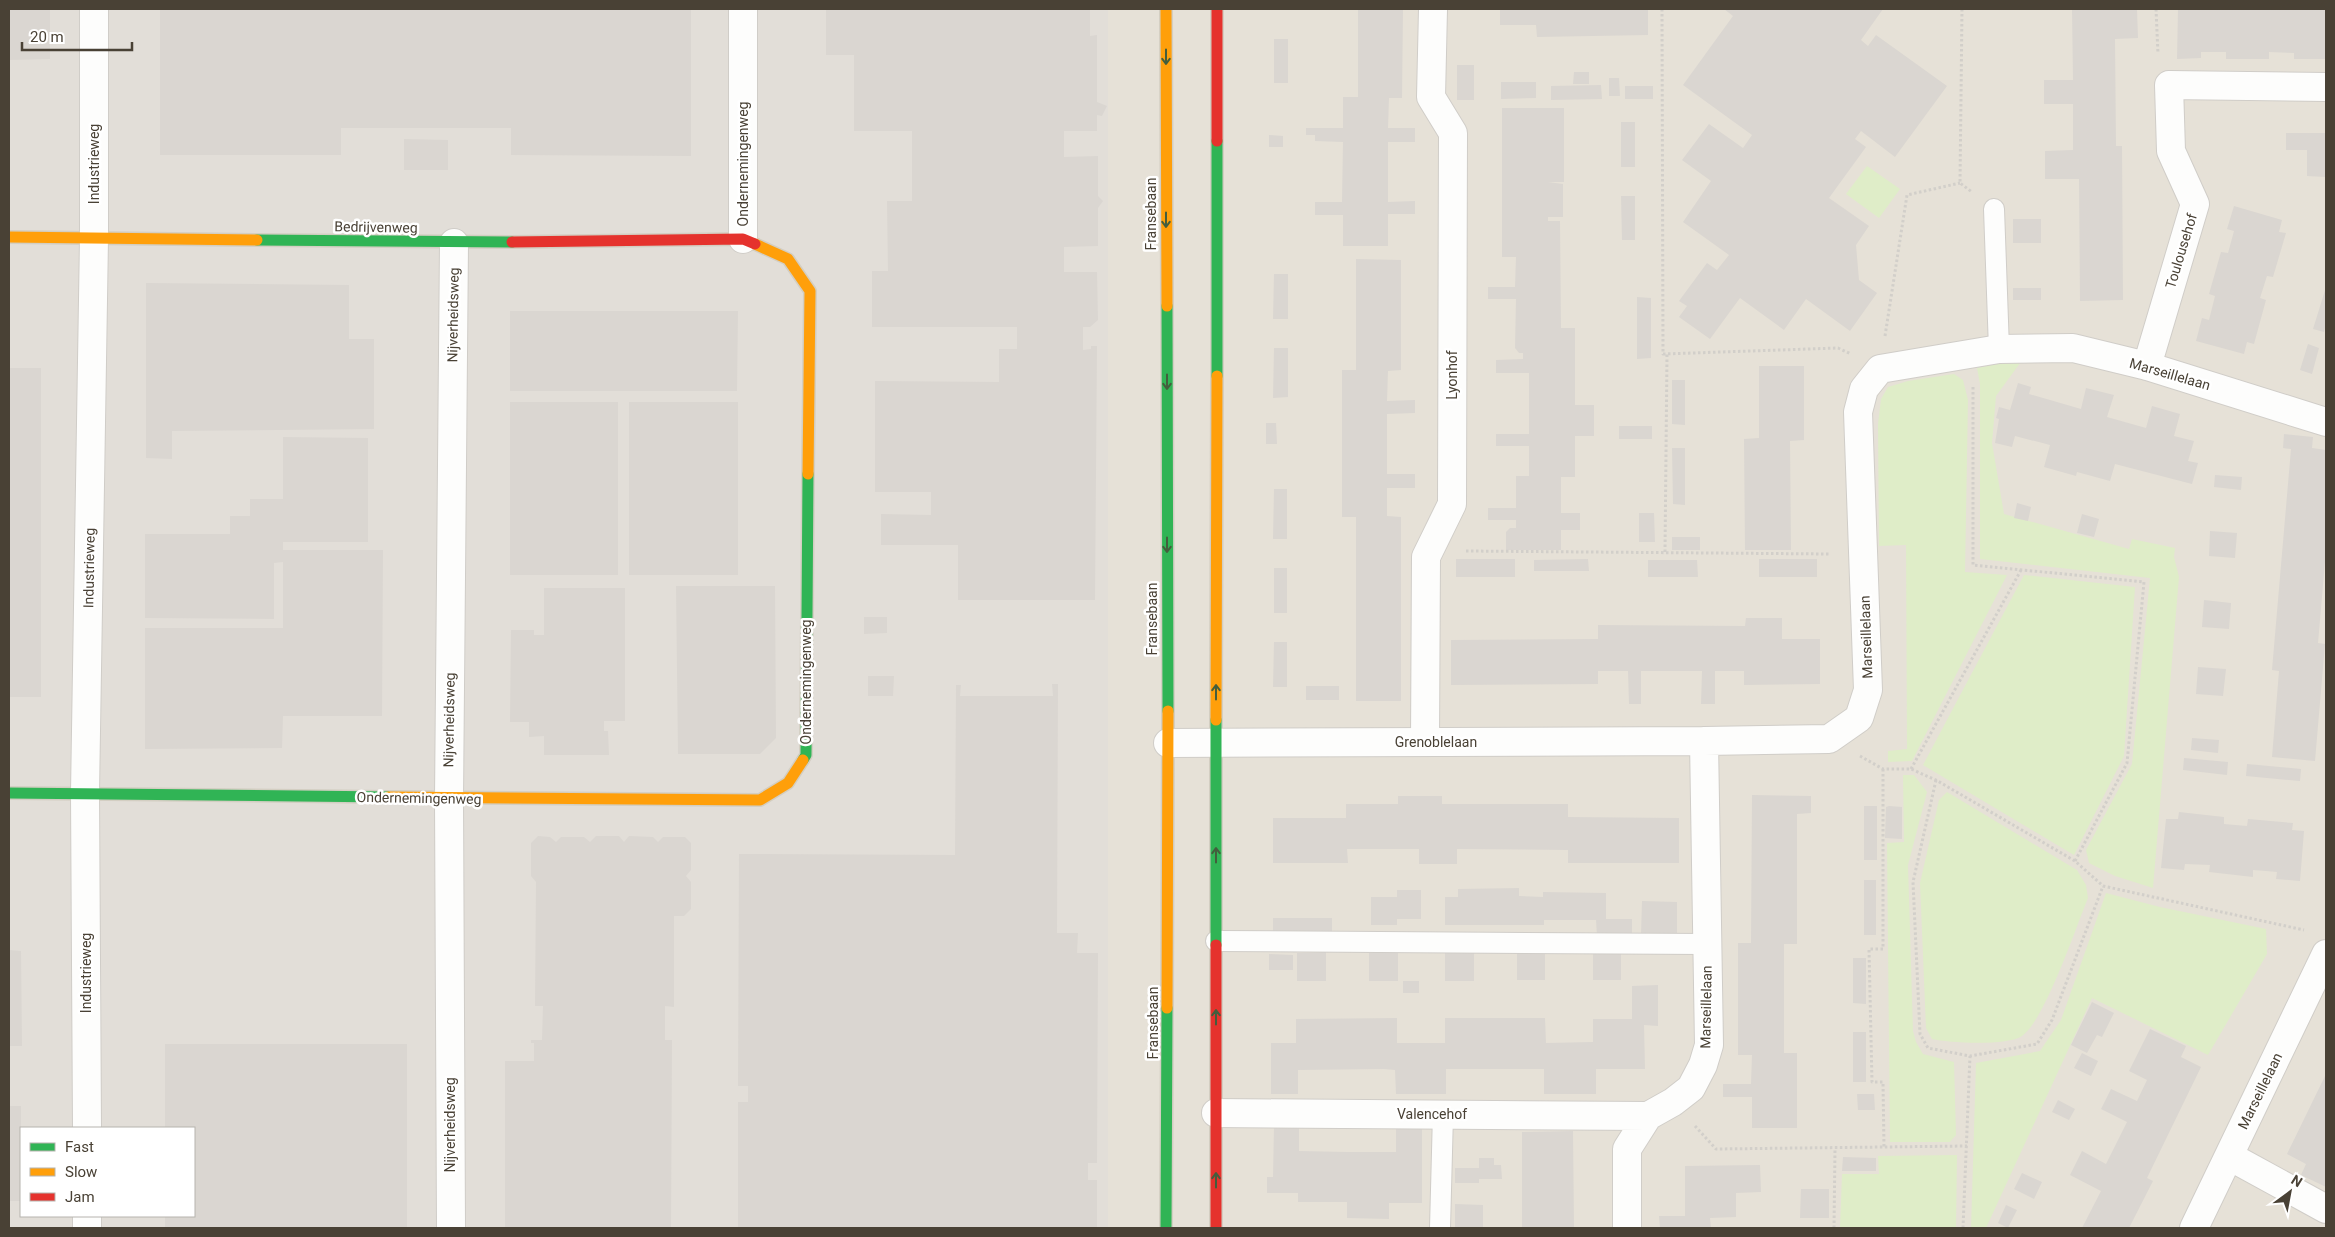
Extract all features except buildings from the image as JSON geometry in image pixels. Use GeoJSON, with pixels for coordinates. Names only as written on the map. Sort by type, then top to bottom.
{"type":"FeatureCollection","features":[{"type":"Feature","properties":{"kind":"street","name":"Industrieweg"},"geometry":{"type":"LineString","coordinates":[[87,1127],[86,793],[94,238],[94,9]]}},
{"type":"Feature","properties":{"kind":"street","name":"Ondernemingenweg"},"geometry":{"type":"LineString","coordinates":[[9,793],[760,800],[788,783],[806,755],[810,291],[788,259],[743,239],[743,9]]}},
{"type":"Feature","properties":{"kind":"street","name":"Fransebaan"},"geometry":{"type":"LineString","coordinates":[[1166,9],[1168,743],[1166,1228]]}},
{"type":"Feature","properties":{"kind":"street"},"geometry":{"type":"LineString","coordinates":[[1216,1228],[1217,9]]}},
{"type":"Feature","properties":{"kind":"street","name":"Lyonhof"},"geometry":{"type":"LineString","coordinates":[[1424,742],[1426,557],[1452,504],[1453,133],[1431,97],[1433,9]]}},
{"type":"Feature","properties":{"kind":"street"},"geometry":{"type":"LineString","coordinates":[[2169,85],[2326,87]]}},
{"type":"Feature","properties":{"kind":"street","name":"Toulousehof"},"geometry":{"type":"LineString","coordinates":[[2147,366],[2195,204],[2170,152],[2169,85]]}},
{"type":"Feature","properties":{"kind":"street","name":"Bedrijvenweg"},"geometry":{"type":"LineString","coordinates":[[9,237],[454,243],[743,239]]}},
{"type":"Feature","properties":{"kind":"street","name":"Nijverheidsweg"},"geometry":{"type":"LineString","coordinates":[[451,1228],[448,798],[454,243]]}},
{"type":"Feature","properties":{"kind":"street","name":"Marseillelaan"},"geometry":{"type":"LineString","coordinates":[[1829,739],[1859,718],[1868,690],[1858,412],[1864,389],[1880,369],[1999,349],[2072,348],[2147,366],[2326,422]]}},
{"type":"Feature","properties":{"kind":"street"},"geometry":{"type":"LineString","coordinates":[[1704,741],[1829,739]]}},
{"type":"Feature","properties":{"kind":"street","name":"Grenoblelaan"},"geometry":{"type":"LineString","coordinates":[[1168,743],[1704,741]]}},
{"type":"Feature","properties":{"kind":"street","name":"Marseillelaan"},"geometry":{"type":"LineString","coordinates":[[1627,1228],[1627,1149],[1648,1116],[1673,1102],[1691,1088],[1703,1066],[1709,1045],[1704,741]]}},
{"type":"Feature","properties":{"kind":"street","name":"Marseillelaan"},"geometry":{"type":"LineString","coordinates":[[2194,1228],[2326,954]]}},
{"type":"Feature","properties":{"kind":"street","name":"Valencehof"},"geometry":{"type":"LineString","coordinates":[[1216,1113],[1648,1116]]}},
{"type":"Feature","properties":{"kind":"street"},"geometry":{"type":"LineString","coordinates":[[2229,1156],[2326,1209]]}},
{"type":"Feature","properties":{"kind":"lane"},"geometry":{"type":"LineString","coordinates":[[1994,209],[1999,349]]}},
{"type":"Feature","properties":{"kind":"lane"},"geometry":{"type":"LineString","coordinates":[[1216,941],[1706,944]]}},
{"type":"Feature","properties":{"kind":"lane"},"geometry":{"type":"LineString","coordinates":[[1440,1228],[1442,1114]]}},
{"type":"Feature","properties":{"kind":"path"},"geometry":{"type":"LineString","coordinates":[[1662,9],[1663,354],[1838,348],[1880,369],[1907,195],[1960,183]]}},
{"type":"Feature","properties":{"kind":"path"},"geometry":{"type":"LineString","coordinates":[[1960,183],[1962,9]]}},
{"type":"Feature","properties":{"kind":"path"},"geometry":{"type":"LineString","coordinates":[[2156,9],[2159,74],[2169,85]]}},
{"type":"Feature","properties":{"kind":"path"},"geometry":{"type":"LineString","coordinates":[[1960,183],[1994,209]]}},
{"type":"Feature","properties":{"kind":"path"},"geometry":{"type":"LineString","coordinates":[[1665,552],[1667,354]]}},
{"type":"Feature","properties":{"kind":"path"},"geometry":{"type":"LineString","coordinates":[[1968,354],[1974,388],[1973,565],[2144,582],[2127,763],[2075,861]]}},
{"type":"Feature","properties":{"kind":"path"},"geometry":{"type":"LineString","coordinates":[[1428,551],[1863,554]]}},
{"type":"Feature","properties":{"kind":"path"},"geometry":{"type":"LineString","coordinates":[[1911,769],[2021,570]]}},
{"type":"Feature","properties":{"kind":"path"},"geometry":{"type":"LineString","coordinates":[[1829,739],[1883,770],[1911,769],[1936,780],[2075,861],[2103,886],[2307,931]]}},
{"type":"Feature","properties":{"kind":"path"},"geometry":{"type":"LineString","coordinates":[[1883,770],[1882,949],[1869,949],[1872,1082],[1883,1082],[1884,1147]]}},
{"type":"Feature","properties":{"kind":"path"},"geometry":{"type":"LineString","coordinates":[[1936,780],[1913,882],[1920,1034],[1928,1048],[1970,1056],[2037,1044],[2052,1020],[2103,886]]}},
{"type":"Feature","properties":{"kind":"path"},"geometry":{"type":"LineString","coordinates":[[1964,1228],[1970,1056]]}},
{"type":"Feature","properties":{"kind":"path"},"geometry":{"type":"LineString","coordinates":[[1673,1102],[1716,1149],[1967,1146]]}},
{"type":"Feature","properties":{"kind":"path"},"geometry":{"type":"LineString","coordinates":[[1834,1228],[1835,1148]]}},
{"type":"Feature","properties":{"kind":"shaded area"},"geometry":{"type":"Polygon","coordinates":[[[9,9],[2326,9],[2326,1228],[9,1228],[9,9]]]}},
{"type":"Feature","properties":{"kind":"shaded area"},"geometry":{"type":"Polygon","coordinates":[[[9,9],[1108,9],[1108,1228],[9,1228],[9,9]]]}},
{"type":"Feature","properties":{"kind":"green space"},"geometry":{"type":"Polygon","coordinates":[[[1867,166],[1900,189],[1879,218],[1846,194],[1867,166]]]}},
{"type":"Feature","properties":{"kind":"green space"},"geometry":{"type":"Polygon","coordinates":[[[2023,359],[1996,396],[1992,443],[2004,514],[2129,549],[2132,539],[2175,548],[2174,557],[2179,577],[2153,888],[2115,876],[2089,863],[2086,850],[2132,764],[2150,578],[1980,559],[1980,384],[1977,368],[2023,359]]]}},
{"type":"Feature","properties":{"kind":"green space"},"geometry":{"type":"Polygon","coordinates":[[[1954,374],[1963,380],[1968,400],[1965,572],[2007,575],[1912,761],[1888,762],[1888,751],[1907,749],[1906,545],[1879,546],[1878,424],[1881,399],[1888,387],[1908,381],[1954,374]]]}},
{"type":"Feature","properties":{"kind":"green space"},"geometry":{"type":"Polygon","coordinates":[[[2024,575],[2135,587],[2124,756],[2074,855],[1923,765],[2024,575]]]}},
{"type":"Feature","properties":{"kind":"green space"},"geometry":{"type":"Polygon","coordinates":[[[1903,775],[1914,775],[1927,792],[1908,865],[1913,1031],[1916,1042],[1923,1054],[1954,1062],[1956,1135],[1950,1142],[1890,1142],[1887,843],[1904,842],[1903,775]]]}},
{"type":"Feature","properties":{"kind":"green space"},"geometry":{"type":"Polygon","coordinates":[[[1947,792],[2077,870],[2086,885],[2088,898],[2050,993],[2031,1027],[2022,1036],[2015,1039],[1978,1043],[1940,1040],[1932,1039],[1926,1028],[1920,883],[1939,800],[1947,792]]]}},
{"type":"Feature","properties":{"kind":"green space"},"geometry":{"type":"Polygon","coordinates":[[[2106,893],[2160,907],[2266,929],[2267,954],[2208,1055],[2092,998],[1986,1228],[1971,1228],[1976,1063],[2040,1051],[2061,1020],[2106,893]]]}},
{"type":"Feature","properties":{"kind":"green space"},"geometry":{"type":"Polygon","coordinates":[[[1957,1155],[1956,1228],[1840,1228],[1842,1174],[1879,1174],[1878,1156],[1957,1155]]]}},
{"type":"Feature","properties":{"kind":"traffic: fast"},"geometry":{"type":"LineString","coordinates":[[1217,141],[1217,376]]}},
{"type":"Feature","properties":{"kind":"traffic: fast"},"geometry":{"type":"LineString","coordinates":[[257,240],[512,242]]}},
{"type":"Feature","properties":{"kind":"traffic: fast"},"geometry":{"type":"LineString","coordinates":[[1167,306],[1168,711]]}},
{"type":"Feature","properties":{"kind":"traffic: fast"},"geometry":{"type":"LineString","coordinates":[[803,760],[806,755],[808,474]]}},
{"type":"Feature","properties":{"kind":"traffic: fast"},"geometry":{"type":"LineString","coordinates":[[1216,720],[1216,945]]}},
{"type":"Feature","properties":{"kind":"traffic: fast"},"geometry":{"type":"LineString","coordinates":[[9,793],[388,797]]}},
{"type":"Feature","properties":{"kind":"traffic: fast"},"geometry":{"type":"LineString","coordinates":[[1166,1228],[1167,1008]]}},
{"type":"Feature","properties":{"kind":"traffic: slow"},"geometry":{"type":"LineString","coordinates":[[1166,9],[1167,306]]}},
{"type":"Feature","properties":{"kind":"traffic: slow"},"geometry":{"type":"LineString","coordinates":[[9,237],[257,240]]}},
{"type":"Feature","properties":{"kind":"traffic: slow"},"geometry":{"type":"LineString","coordinates":[[755,244],[788,259],[810,291],[808,474]]}},
{"type":"Feature","properties":{"kind":"traffic: slow"},"geometry":{"type":"LineString","coordinates":[[1216,720],[1217,376]]}},
{"type":"Feature","properties":{"kind":"traffic: slow"},"geometry":{"type":"LineString","coordinates":[[1167,1008],[1168,711]]}},
{"type":"Feature","properties":{"kind":"traffic: slow"},"geometry":{"type":"LineString","coordinates":[[388,797],[760,800],[788,783],[803,760]]}},
{"type":"Feature","properties":{"kind":"traffic: jam"},"geometry":{"type":"LineString","coordinates":[[1217,9],[1217,141]]}},
{"type":"Feature","properties":{"kind":"traffic: jam"},"geometry":{"type":"LineString","coordinates":[[512,242],[743,239],[755,244]]}},
{"type":"Feature","properties":{"kind":"traffic: jam"},"geometry":{"type":"LineString","coordinates":[[1216,945],[1216,1228]]}}]}
